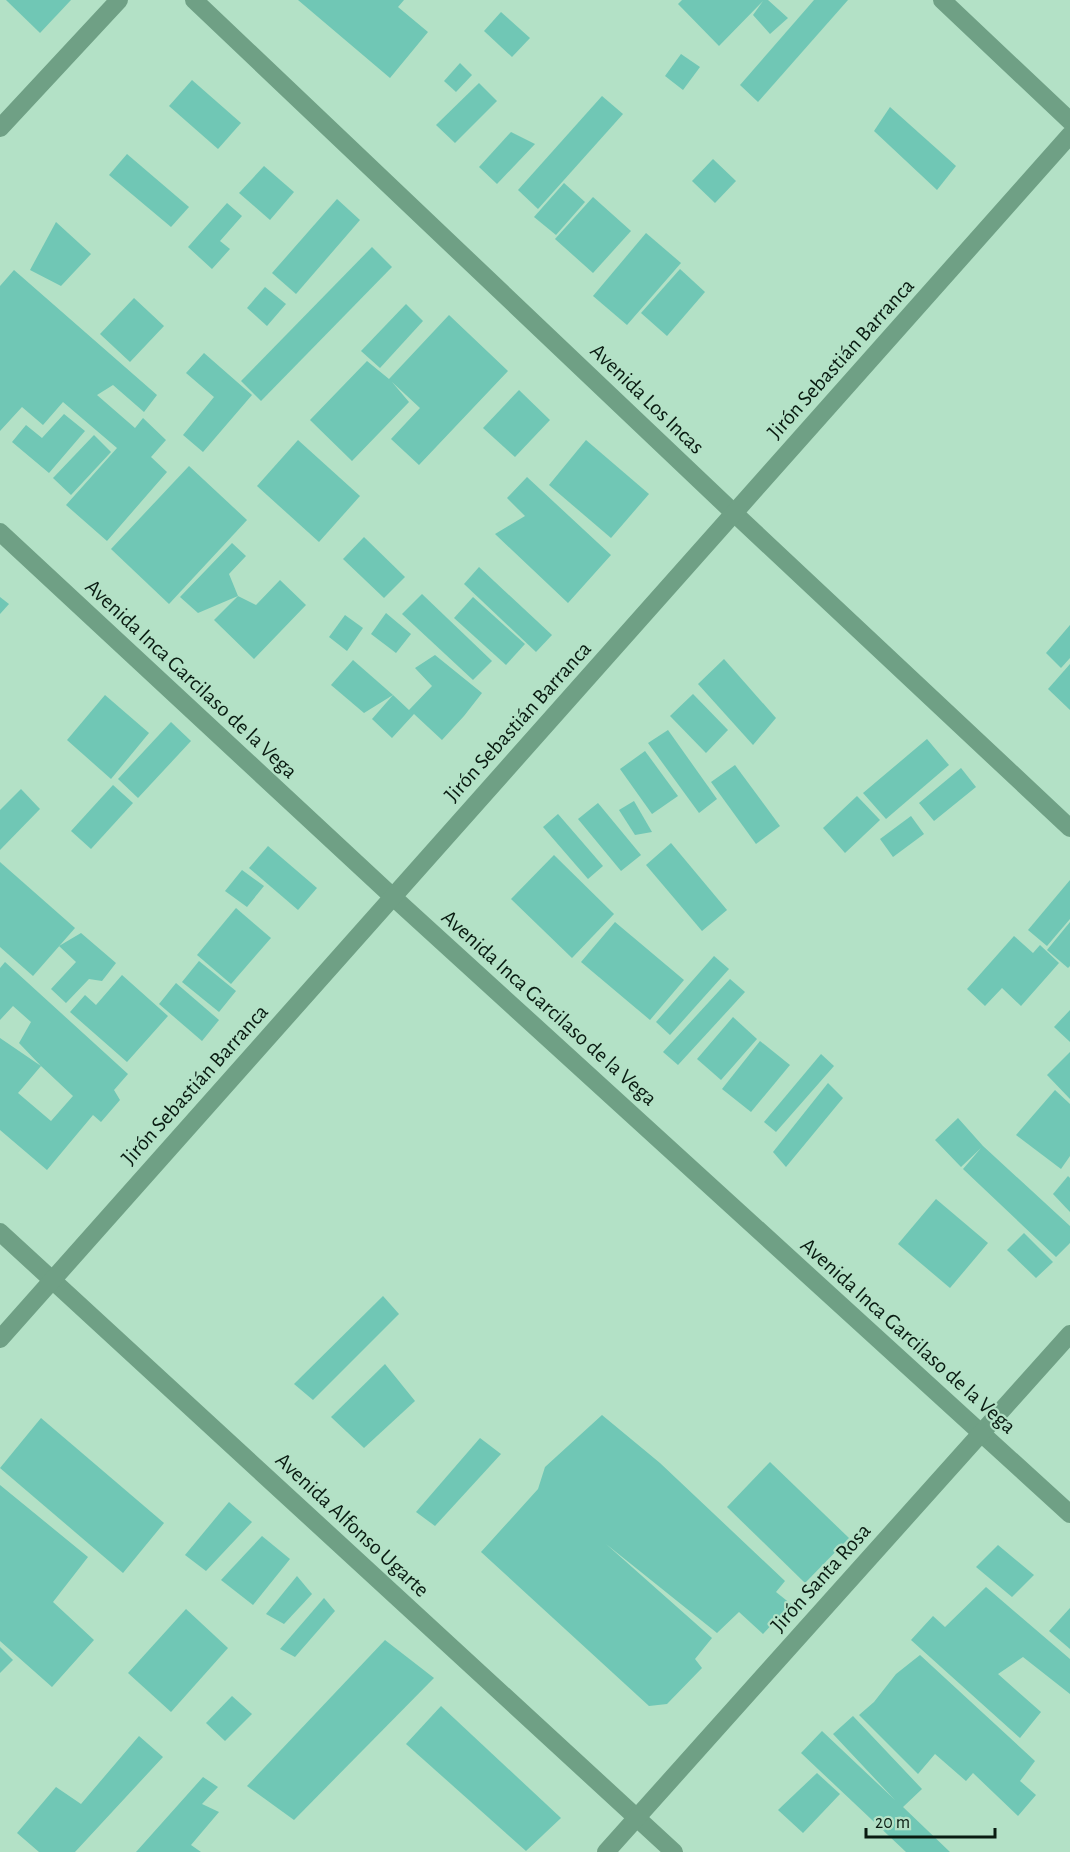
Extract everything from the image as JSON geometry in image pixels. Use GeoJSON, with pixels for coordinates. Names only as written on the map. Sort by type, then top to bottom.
{"type":"FeatureCollection","features":[{"type":"Feature","properties":{"kind":"street"},"geometry":{"type":"LineString","coordinates":[[0,128],[119,0]]}},
{"type":"Feature","properties":{"kind":"street","name":"Avenida Los Incas"},"geometry":{"type":"LineString","coordinates":[[194,0],[734,513],[1070,828]]}},
{"type":"Feature","properties":{"kind":"street"},"geometry":{"type":"LineString","coordinates":[[942,0],[1070,122]]}},
{"type":"Feature","properties":{"kind":"street","name":"Jirón Sebastián Barranca"},"geometry":{"type":"LineString","coordinates":[[0,1339],[1070,135]]}},
{"type":"Feature","properties":{"kind":"street","name":"Avenida Inca Garcilaso de la Vega"},"geometry":{"type":"LineString","coordinates":[[0,532],[393,897],[1070,1514]]}},
{"type":"Feature","properties":{"kind":"street","name":"Avenida Alfonso Ugarte"},"geometry":{"type":"LineString","coordinates":[[0,1232],[674,1852]]}},
{"type":"Feature","properties":{"kind":"street","name":"Jirón Santa Rosa"},"geometry":{"type":"LineString","coordinates":[[606,1852],[1070,1334]]}},
{"type":"Feature","properties":{"kind":"building"},"geometry":{"type":"Polygon","coordinates":[[[6,0],[71,0],[40,33],[6,0]]]}},
{"type":"Feature","properties":{"kind":"building"},"geometry":{"type":"Polygon","coordinates":[[[298,0],[404,0],[398,7],[428,32],[390,78],[298,0]]]}},
{"type":"Feature","properties":{"kind":"building"},"geometry":{"type":"Polygon","coordinates":[[[682,0],[768,0],[788,18],[770,34],[753,15],[763,1],[719,46],[678,4],[682,0]]]}},
{"type":"Feature","properties":{"kind":"building"},"geometry":{"type":"Polygon","coordinates":[[[814,0],[848,0],[758,102],[740,85],[814,0]]]}},
{"type":"Feature","properties":{"kind":"building"},"geometry":{"type":"Polygon","coordinates":[[[501,12],[530,38],[512,57],[484,31],[501,12]]]}},
{"type":"Feature","properties":{"kind":"building"},"geometry":{"type":"Polygon","coordinates":[[[681,54],[700,67],[683,90],[665,76],[681,54]]]}},
{"type":"Feature","properties":{"kind":"building"},"geometry":{"type":"Polygon","coordinates":[[[460,63],[472,75],[456,92],[444,81],[460,63]]]}},
{"type":"Feature","properties":{"kind":"building"},"geometry":{"type":"Polygon","coordinates":[[[192,80],[241,123],[218,149],[169,106],[192,80]]]}},
{"type":"Feature","properties":{"kind":"building"},"geometry":{"type":"Polygon","coordinates":[[[479,83],[497,101],[455,143],[436,125],[479,83]]]}},
{"type":"Feature","properties":{"kind":"building"},"geometry":{"type":"Polygon","coordinates":[[[602,96],[623,114],[538,209],[518,190],[602,96]]]}},
{"type":"Feature","properties":{"kind":"building"},"geometry":{"type":"Polygon","coordinates":[[[890,107],[956,166],[937,190],[874,131],[890,107]]]}},
{"type":"Feature","properties":{"kind":"building"},"geometry":{"type":"Polygon","coordinates":[[[511,132],[535,144],[497,184],[479,167],[511,132]]]}},
{"type":"Feature","properties":{"kind":"building"},"geometry":{"type":"Polygon","coordinates":[[[127,154],[189,207],[171,227],[109,175],[127,154]]]}},
{"type":"Feature","properties":{"kind":"building"},"geometry":{"type":"Polygon","coordinates":[[[713,159],[736,181],[715,203],[692,181],[713,159]]]}},
{"type":"Feature","properties":{"kind":"building"},"geometry":{"type":"Polygon","coordinates":[[[264,166],[294,192],[270,220],[239,193],[264,166]]]}},
{"type":"Feature","properties":{"kind":"building"},"geometry":{"type":"Polygon","coordinates":[[[564,183],[585,202],[556,235],[534,217],[564,183]]]}},
{"type":"Feature","properties":{"kind":"building"},"geometry":{"type":"Polygon","coordinates":[[[593,197],[631,231],[593,273],[555,239],[593,197]]]}},
{"type":"Feature","properties":{"kind":"building"},"geometry":{"type":"Polygon","coordinates":[[[337,199],[360,220],[296,294],[272,273],[337,199]]]}},
{"type":"Feature","properties":{"kind":"building"},"geometry":{"type":"Polygon","coordinates":[[[227,203],[242,216],[220,241],[230,249],[212,269],[188,247],[227,203]]]}},
{"type":"Feature","properties":{"kind":"building"},"geometry":{"type":"Polygon","coordinates":[[[56,222],[91,254],[61,286],[30,270],[56,222]]]}},
{"type":"Feature","properties":{"kind":"building"},"geometry":{"type":"Polygon","coordinates":[[[646,233],[681,263],[627,325],[593,296],[646,233]]]}},
{"type":"Feature","properties":{"kind":"building"},"geometry":{"type":"Polygon","coordinates":[[[372,247],[392,267],[261,401],[241,381],[372,247]]]}},
{"type":"Feature","properties":{"kind":"building"},"geometry":{"type":"Polygon","coordinates":[[[680,269],[705,292],[667,336],[641,313],[680,269]]]}},
{"type":"Feature","properties":{"kind":"building"},"geometry":{"type":"Polygon","coordinates":[[[14,270],[157,395],[144,412],[113,385],[97,395],[135,428],[143,418],[166,440],[151,457],[167,472],[107,541],[66,505],[117,448],[63,402],[43,425],[22,407],[0,431],[0,286],[14,270]]]}},
{"type":"Feature","properties":{"kind":"building"},"geometry":{"type":"Polygon","coordinates":[[[265,287],[286,304],[267,326],[247,308],[265,287]]]}},
{"type":"Feature","properties":{"kind":"building"},"geometry":{"type":"Polygon","coordinates":[[[134,298],[164,326],[130,362],[100,334],[134,298]]]}},
{"type":"Feature","properties":{"kind":"building"},"geometry":{"type":"Polygon","coordinates":[[[406,304],[423,321],[380,368],[361,351],[406,304]]]}},
{"type":"Feature","properties":{"kind":"building"},"geometry":{"type":"Polygon","coordinates":[[[449,315],[508,371],[419,465],[391,439],[420,408],[392,382],[409,402],[352,461],[310,420],[367,361],[389,379],[449,315]]]}},
{"type":"Feature","properties":{"kind":"building"},"geometry":{"type":"Polygon","coordinates":[[[204,353],[252,395],[203,452],[183,435],[214,397],[186,373],[204,353]]]}},
{"type":"Feature","properties":{"kind":"building"},"geometry":{"type":"Polygon","coordinates":[[[519,390],[550,420],[515,457],[483,428],[519,390]]]}},
{"type":"Feature","properties":{"kind":"building"},"geometry":{"type":"Polygon","coordinates":[[[64,414],[85,431],[49,473],[12,442],[26,425],[42,438],[64,414]]]}},
{"type":"Feature","properties":{"kind":"building"},"geometry":{"type":"Polygon","coordinates":[[[94,435],[111,452],[71,495],[53,478],[94,435]]]}},
{"type":"Feature","properties":{"kind":"building"},"geometry":{"type":"Polygon","coordinates":[[[298,440],[360,496],[319,542],[257,486],[298,440]]]}},
{"type":"Feature","properties":{"kind":"building"},"geometry":{"type":"Polygon","coordinates":[[[586,440],[649,494],[611,538],[549,485],[586,440]]]}},
{"type":"Feature","properties":{"kind":"building"},"geometry":{"type":"Polygon","coordinates":[[[189,466],[247,520],[169,604],[111,549],[189,466]]]}},
{"type":"Feature","properties":{"kind":"building"},"geometry":{"type":"Polygon","coordinates":[[[527,477],[611,555],[568,603],[495,534],[525,516],[507,498],[527,477]]]}},
{"type":"Feature","properties":{"kind":"building"},"geometry":{"type":"Polygon","coordinates":[[[364,537],[405,577],[384,598],[343,559],[364,537]]]}},
{"type":"Feature","properties":{"kind":"building"},"geometry":{"type":"Polygon","coordinates":[[[232,543],[246,556],[229,574],[238,596],[198,613],[180,597],[232,543]]]}},
{"type":"Feature","properties":{"kind":"building"},"geometry":{"type":"Polygon","coordinates":[[[479,567],[552,635],[536,652],[464,584],[479,567]]]}},
{"type":"Feature","properties":{"kind":"building"},"geometry":{"type":"Polygon","coordinates":[[[280,580],[306,605],[254,659],[214,620],[238,596],[256,605],[280,580]]]}},
{"type":"Feature","properties":{"kind":"building"},"geometry":{"type":"Polygon","coordinates":[[[422,594],[492,661],[473,680],[402,614],[422,594]]]}},
{"type":"Feature","properties":{"kind":"building"},"geometry":{"type":"Polygon","coordinates":[[[0,597],[9,604],[0,614],[0,597]]]}},
{"type":"Feature","properties":{"kind":"building"},"geometry":{"type":"Polygon","coordinates":[[[473,597],[525,644],[506,665],[454,618],[473,597]]]}},
{"type":"Feature","properties":{"kind":"building"},"geometry":{"type":"Polygon","coordinates":[[[386,613],[411,634],[396,653],[371,634],[386,613]]]}},
{"type":"Feature","properties":{"kind":"building"},"geometry":{"type":"Polygon","coordinates":[[[345,615],[363,628],[347,651],[329,637],[345,615]]]}},
{"type":"Feature","properties":{"kind":"building"},"geometry":{"type":"Polygon","coordinates":[[[1070,625],[1070,658],[1061,668],[1046,653],[1070,625]]]}},
{"type":"Feature","properties":{"kind":"building"},"geometry":{"type":"Polygon","coordinates":[[[435,655],[482,693],[442,740],[414,714],[392,738],[372,719],[393,695],[409,710],[432,686],[415,668],[435,655]]]}},
{"type":"Feature","properties":{"kind":"building"},"geometry":{"type":"Polygon","coordinates":[[[724,659],[776,718],[753,745],[698,684],[724,659]]]}},
{"type":"Feature","properties":{"kind":"building"},"geometry":{"type":"Polygon","coordinates":[[[353,660],[393,695],[364,713],[331,685],[353,660]]]}},
{"type":"Feature","properties":{"kind":"building"},"geometry":{"type":"Polygon","coordinates":[[[1070,664],[1070,710],[1048,689],[1070,664]]]}},
{"type":"Feature","properties":{"kind":"building"},"geometry":{"type":"Polygon","coordinates":[[[693,694],[728,730],[706,753],[670,716],[693,694]]]}},
{"type":"Feature","properties":{"kind":"building"},"geometry":{"type":"Polygon","coordinates":[[[105,695],[149,733],[111,779],[67,740],[105,695]]]}},
{"type":"Feature","properties":{"kind":"building"},"geometry":{"type":"Polygon","coordinates":[[[171,722],[191,741],[138,798],[118,779],[171,722]]]}},
{"type":"Feature","properties":{"kind":"building"},"geometry":{"type":"Polygon","coordinates":[[[668,730],[717,799],[699,813],[648,743],[668,730]]]}},
{"type":"Feature","properties":{"kind":"building"},"geometry":{"type":"Polygon","coordinates":[[[927,739],[949,765],[886,819],[863,793],[927,739]]]}},
{"type":"Feature","properties":{"kind":"building"},"geometry":{"type":"Polygon","coordinates":[[[645,751],[678,796],[652,814],[620,769],[645,751]]]}},
{"type":"Feature","properties":{"kind":"building"},"geometry":{"type":"Polygon","coordinates":[[[735,765],[780,826],[756,844],[711,782],[735,765]]]}},
{"type":"Feature","properties":{"kind":"building"},"geometry":{"type":"Polygon","coordinates":[[[961,768],[976,787],[934,821],[919,803],[961,768]]]}},
{"type":"Feature","properties":{"kind":"building"},"geometry":{"type":"Polygon","coordinates":[[[113,785],[133,803],[91,849],[71,831],[113,785]]]}},
{"type":"Feature","properties":{"kind":"building"},"geometry":{"type":"Polygon","coordinates":[[[21,789],[40,809],[0,850],[0,810],[21,789]]]}},
{"type":"Feature","properties":{"kind":"building"},"geometry":{"type":"Polygon","coordinates":[[[857,796],[880,820],[845,853],[823,828],[857,796]]]}},
{"type":"Feature","properties":{"kind":"building"},"geometry":{"type":"Polygon","coordinates":[[[634,801],[652,832],[635,835],[619,810],[634,801]]]}},
{"type":"Feature","properties":{"kind":"building"},"geometry":{"type":"Polygon","coordinates":[[[598,803],[641,855],[621,871],[578,819],[598,803]]]}},
{"type":"Feature","properties":{"kind":"building"},"geometry":{"type":"Polygon","coordinates":[[[558,814],[603,866],[588,879],[543,827],[558,814]]]}},
{"type":"Feature","properties":{"kind":"building"},"geometry":{"type":"Polygon","coordinates":[[[911,816],[924,834],[893,857],[880,839],[911,816]]]}},
{"type":"Feature","properties":{"kind":"building"},"geometry":{"type":"Polygon","coordinates":[[[671,843],[727,910],[702,931],[646,865],[671,843]]]}},
{"type":"Feature","properties":{"kind":"building"},"geometry":{"type":"Polygon","coordinates":[[[268,846],[317,888],[298,910],[249,868],[268,846]]]}},
{"type":"Feature","properties":{"kind":"building"},"geometry":{"type":"Polygon","coordinates":[[[554,855],[614,914],[572,958],[511,899],[554,855]]]}},
{"type":"Feature","properties":{"kind":"building"},"geometry":{"type":"Polygon","coordinates":[[[0,862],[75,928],[33,976],[0,947],[0,862]]]}},
{"type":"Feature","properties":{"kind":"building"},"geometry":{"type":"Polygon","coordinates":[[[242,870],[264,886],[247,907],[225,891],[242,870]]]}},
{"type":"Feature","properties":{"kind":"building"},"geometry":{"type":"Polygon","coordinates":[[[1070,880],[1070,919],[1047,946],[1028,930],[1070,880]]]}},
{"type":"Feature","properties":{"kind":"building"},"geometry":{"type":"Polygon","coordinates":[[[236,908],[271,938],[231,984],[197,955],[236,908]]]}},
{"type":"Feature","properties":{"kind":"building"},"geometry":{"type":"Polygon","coordinates":[[[615,922],[684,980],[650,1020],[581,962],[615,922]]]}},
{"type":"Feature","properties":{"kind":"building"},"geometry":{"type":"Polygon","coordinates":[[[1070,922],[1070,966],[1068,968],[1047,950],[1070,922]]]}},
{"type":"Feature","properties":{"kind":"building"},"geometry":{"type":"Polygon","coordinates":[[[81,933],[116,963],[102,981],[89,979],[66,1003],[51,989],[76,962],[59,946],[81,933]]]}},
{"type":"Feature","properties":{"kind":"building"},"geometry":{"type":"Polygon","coordinates":[[[1014,936],[1033,953],[1040,945],[1059,963],[1021,1006],[1002,988],[985,1006],[967,989],[1014,936]]]}},
{"type":"Feature","properties":{"kind":"building"},"geometry":{"type":"Polygon","coordinates":[[[714,956],[729,969],[670,1035],[656,1022],[714,956]]]}},
{"type":"Feature","properties":{"kind":"building"},"geometry":{"type":"Polygon","coordinates":[[[199,961],[236,991],[219,1012],[182,982],[199,961]]]}},
{"type":"Feature","properties":{"kind":"building"},"geometry":{"type":"Polygon","coordinates":[[[5,962],[128,1074],[114,1090],[120,1100],[101,1122],[93,1115],[47,1170],[0,1130],[0,1038],[41,1066],[19,1043],[31,1022],[13,1006],[0,1020],[0,968],[5,962]],[[41,1066],[18,1093],[51,1121],[73,1096],[41,1066]]]}},
{"type":"Feature","properties":{"kind":"building"},"geometry":{"type":"Polygon","coordinates":[[[122,975],[168,1016],[127,1062],[70,1012],[85,995],[96,1005],[122,975]]]}},
{"type":"Feature","properties":{"kind":"building"},"geometry":{"type":"Polygon","coordinates":[[[730,979],[745,992],[678,1065],[663,1052],[730,979]]]}},
{"type":"Feature","properties":{"kind":"building"},"geometry":{"type":"Polygon","coordinates":[[[176,983],[219,1020],[202,1041],[159,1004],[176,983]]]}},
{"type":"Feature","properties":{"kind":"building"},"geometry":{"type":"Polygon","coordinates":[[[1070,1010],[1070,1042],[1054,1027],[1070,1010]]]}},
{"type":"Feature","properties":{"kind":"building"},"geometry":{"type":"Polygon","coordinates":[[[733,1017],[757,1039],[721,1080],[697,1059],[733,1017]]]}},
{"type":"Feature","properties":{"kind":"building"},"geometry":{"type":"Polygon","coordinates":[[[760,1041],[790,1065],[751,1112],[722,1089],[760,1041]]]}},
{"type":"Feature","properties":{"kind":"building"},"geometry":{"type":"Polygon","coordinates":[[[1070,1052],[1070,1099],[1047,1075],[1070,1052]]]}},
{"type":"Feature","properties":{"kind":"building"},"geometry":{"type":"Polygon","coordinates":[[[821,1054],[834,1066],[776,1132],[764,1122],[821,1054]]]}},
{"type":"Feature","properties":{"kind":"building"},"geometry":{"type":"Polygon","coordinates":[[[828,1083],[843,1098],[786,1167],[773,1152],[828,1083]]]}},
{"type":"Feature","properties":{"kind":"building"},"geometry":{"type":"Polygon","coordinates":[[[1055,1090],[1070,1104],[1070,1156],[1061,1169],[1016,1135],[1055,1090]]]}},
{"type":"Feature","properties":{"kind":"building"},"geometry":{"type":"Polygon","coordinates":[[[958,1118],[983,1146],[1070,1226],[1070,1243],[1056,1257],[963,1169],[981,1148],[961,1167],[935,1140],[958,1118]]]}},
{"type":"Feature","properties":{"kind":"building"},"geometry":{"type":"Polygon","coordinates":[[[1068,1176],[1070,1178],[1070,1212],[1053,1194],[1068,1176]]]}},
{"type":"Feature","properties":{"kind":"building"},"geometry":{"type":"Polygon","coordinates":[[[936,1199],[988,1243],[950,1288],[898,1244],[936,1199]]]}},
{"type":"Feature","properties":{"kind":"building"},"geometry":{"type":"Polygon","coordinates":[[[1024,1233],[1053,1262],[1036,1278],[1007,1250],[1024,1233]]]}},
{"type":"Feature","properties":{"kind":"building"},"geometry":{"type":"Polygon","coordinates":[[[383,1296],[399,1314],[313,1400],[294,1384],[383,1296]]]}},
{"type":"Feature","properties":{"kind":"building"},"geometry":{"type":"Polygon","coordinates":[[[385,1364],[415,1401],[364,1448],[331,1417],[385,1364]]]}},
{"type":"Feature","properties":{"kind":"building"},"geometry":{"type":"Polygon","coordinates":[[[602,1415],[660,1463],[785,1581],[776,1592],[791,1604],[763,1634],[739,1612],[717,1633],[606,1544],[712,1638],[695,1659],[702,1668],[667,1704],[649,1706],[481,1552],[538,1489],[545,1467],[602,1415]]]}},
{"type":"Feature","properties":{"kind":"building"},"geometry":{"type":"Polygon","coordinates":[[[41,1418],[164,1523],[123,1573],[0,1468],[41,1418]]]}},
{"type":"Feature","properties":{"kind":"building"},"geometry":{"type":"Polygon","coordinates":[[[480,1438],[501,1454],[435,1526],[416,1512],[480,1438]]]}},
{"type":"Feature","properties":{"kind":"building"},"geometry":{"type":"Polygon","coordinates":[[[770,1462],[849,1538],[805,1583],[727,1507],[770,1462]]]}},
{"type":"Feature","properties":{"kind":"building"},"geometry":{"type":"Polygon","coordinates":[[[0,1485],[88,1557],[53,1602],[94,1640],[52,1687],[0,1641],[0,1485]]]}},
{"type":"Feature","properties":{"kind":"building"},"geometry":{"type":"Polygon","coordinates":[[[229,1502],[252,1522],[206,1571],[185,1555],[229,1502]]]}},
{"type":"Feature","properties":{"kind":"building"},"geometry":{"type":"Polygon","coordinates":[[[262,1536],[290,1559],[253,1605],[221,1580],[262,1536]]]}},
{"type":"Feature","properties":{"kind":"building"},"geometry":{"type":"Polygon","coordinates":[[[998,1545],[1034,1575],[1012,1597],[976,1567],[998,1545]]]}},
{"type":"Feature","properties":{"kind":"building"},"geometry":{"type":"Polygon","coordinates":[[[297,1576],[312,1594],[284,1624],[266,1614],[297,1576]]]}},
{"type":"Feature","properties":{"kind":"building"},"geometry":{"type":"Polygon","coordinates":[[[986,1587],[1070,1659],[1070,1694],[1023,1657],[998,1674],[1041,1712],[1020,1738],[911,1640],[933,1616],[945,1627],[986,1587]]]}},
{"type":"Feature","properties":{"kind":"building"},"geometry":{"type":"Polygon","coordinates":[[[324,1598],[335,1611],[295,1657],[280,1649],[324,1598]]]}},
{"type":"Feature","properties":{"kind":"building"},"geometry":{"type":"Polygon","coordinates":[[[1070,1608],[1070,1649],[1049,1631],[1070,1608]]]}},
{"type":"Feature","properties":{"kind":"building"},"geometry":{"type":"Polygon","coordinates":[[[186,1609],[228,1648],[171,1712],[128,1673],[186,1609]]]}},
{"type":"Feature","properties":{"kind":"building"},"geometry":{"type":"Polygon","coordinates":[[[385,1640],[434,1678],[294,1820],[247,1786],[385,1640]]]}},
{"type":"Feature","properties":{"kind":"building"},"geometry":{"type":"Polygon","coordinates":[[[0,1647],[13,1660],[0,1673],[0,1647]]]}},
{"type":"Feature","properties":{"kind":"building"},"geometry":{"type":"Polygon","coordinates":[[[920,1655],[1035,1761],[1020,1781],[1036,1795],[1018,1816],[973,1773],[966,1781],[935,1754],[918,1774],[859,1715],[874,1702],[896,1674],[920,1655]]]}},
{"type":"Feature","properties":{"kind":"building"},"geometry":{"type":"Polygon","coordinates":[[[232,1696],[252,1714],[225,1741],[206,1723],[232,1696]]]}},
{"type":"Feature","properties":{"kind":"building"},"geometry":{"type":"Polygon","coordinates":[[[441,1706],[561,1818],[526,1851],[406,1744],[441,1706]]]}},
{"type":"Feature","properties":{"kind":"building"},"geometry":{"type":"Polygon","coordinates":[[[853,1716],[922,1789],[903,1807],[950,1852],[906,1852],[801,1753],[822,1731],[895,1800],[833,1734],[853,1716]]]}},
{"type":"Feature","properties":{"kind":"building"},"geometry":{"type":"Polygon","coordinates":[[[139,1736],[163,1757],[75,1852],[39,1852],[17,1833],[56,1787],[81,1804],[139,1736]]]}},
{"type":"Feature","properties":{"kind":"building"},"geometry":{"type":"Polygon","coordinates":[[[817,1773],[840,1794],[803,1833],[778,1810],[817,1773]]]}},
{"type":"Feature","properties":{"kind":"building"},"geometry":{"type":"Polygon","coordinates":[[[203,1777],[218,1787],[202,1804],[219,1812],[191,1845],[201,1852],[136,1852],[203,1777]]]}}]}
